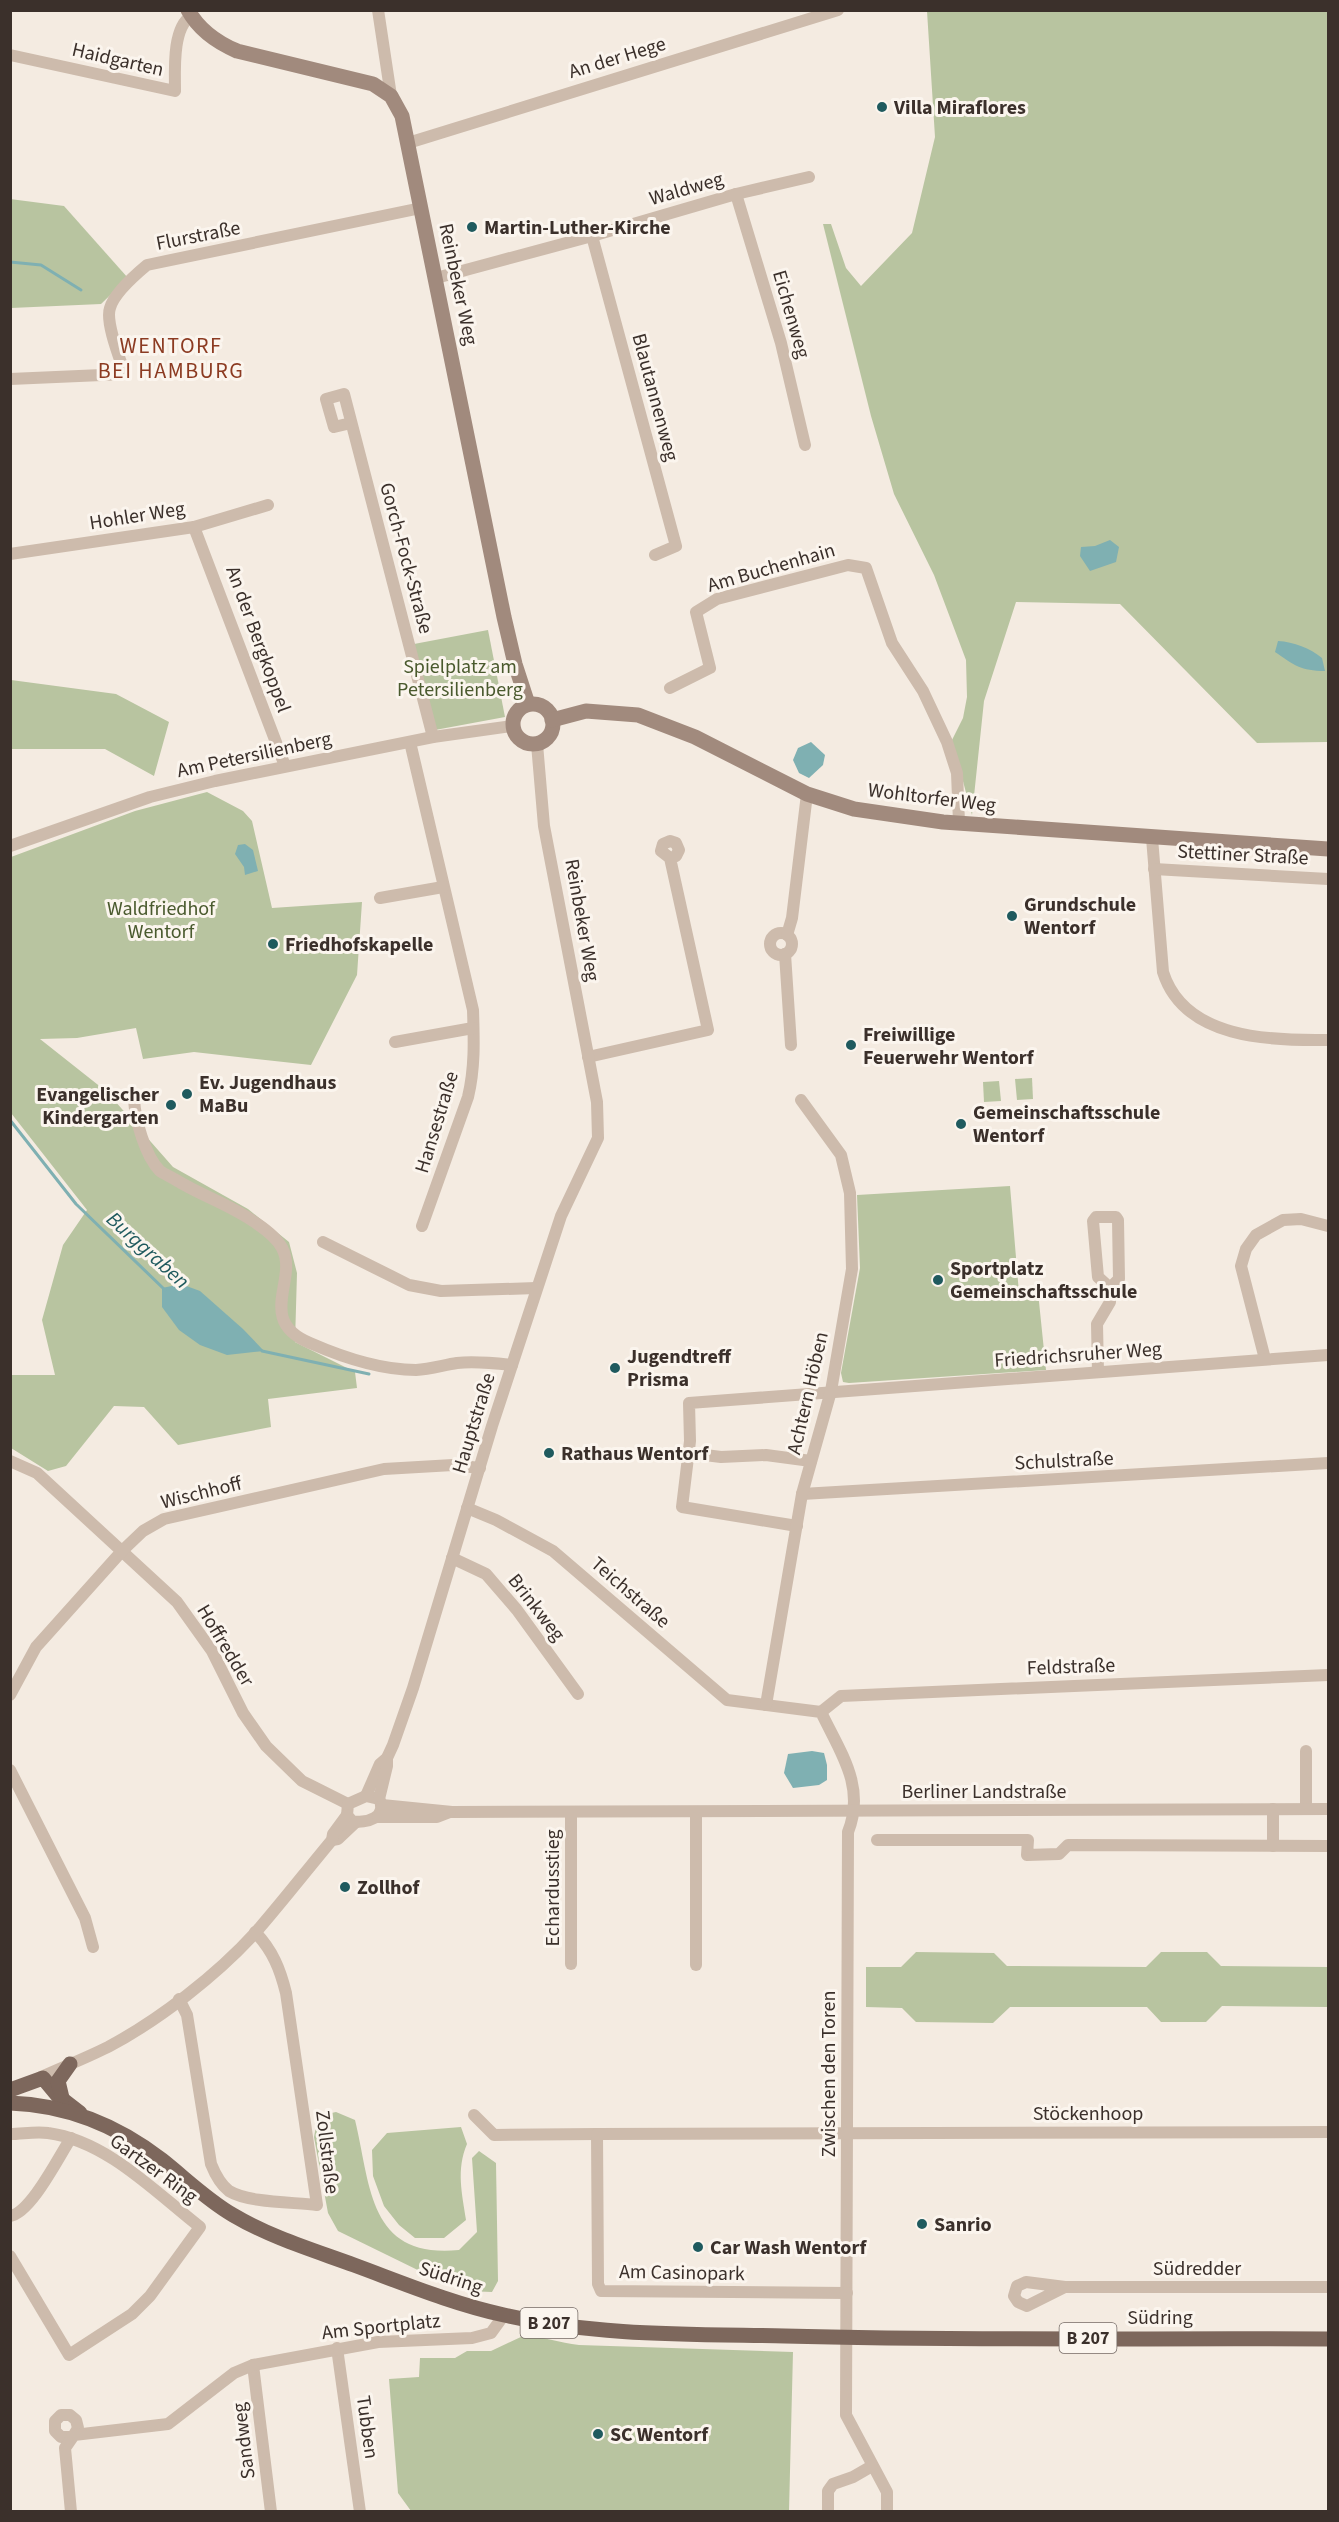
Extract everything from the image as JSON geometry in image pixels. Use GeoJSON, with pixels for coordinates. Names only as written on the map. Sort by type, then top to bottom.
{"type":"FeatureCollection","features":[{"type":"Feature","properties":{"kind":"main road"},"geometry":{"type":"LineString","coordinates":[[189,13],[204,31],[221,44],[237,51],[356,79],[373,84],[391,96]]}},
{"type":"Feature","properties":{"kind":"main road","name":"Reinbeker Weg"},"geometry":{"type":"LineString","coordinates":[[391,96],[402,116],[502,606],[515,664],[528,704]]}},
{"type":"Feature","properties":{"kind":"main road"},"geometry":{"type":"LineString","coordinates":[[528,704],[535,704],[546,709],[552,720],[548,737],[537,744],[521,740],[512,726],[518,710],[528,704]]}},
{"type":"Feature","properties":{"kind":"main road","name":"Wohltorfer Weg"},"geometry":{"type":"LineString","coordinates":[[552,720],[586,711],[638,715],[695,737],[807,794],[854,809],[959,822],[1152,838],[1329,849]]}},
{"type":"Feature","properties":{"kind":"main road"},"geometry":{"type":"LineString","coordinates":[[64,2101],[58,2081],[70,2064]]}},
{"type":"Feature","properties":{"kind":"main road"},"geometry":{"type":"LineString","coordinates":[[10,2090],[40,2077]]}},
{"type":"Feature","properties":{"kind":"main road"},"geometry":{"type":"LineString","coordinates":[[40,2077],[39,2097],[47,2108]]}},
{"type":"Feature","properties":{"kind":"main road","name":"Südring"},"geometry":{"type":"LineString","coordinates":[[40,2077],[64,2101],[84,2116],[132,2140],[163,2160],[220,2207],[266,2232],[453,2301],[504,2315],[582,2328],[622,2331],[847,2338],[1329,2339]]}},
{"type":"Feature","properties":{"kind":"main road","name":"Südring"},"geometry":{"type":"LineString","coordinates":[[10,2103],[84,2116]]}},
{"type":"Feature","properties":{"kind":"street"},"geometry":{"type":"LineString","coordinates":[[378,10],[391,96]]}},
{"type":"Feature","properties":{"kind":"street","name":"An der Hege"},"geometry":{"type":"LineString","coordinates":[[408,143],[838,10]]}},
{"type":"Feature","properties":{"kind":"street","name":"Haidgarten"},"geometry":{"type":"LineString","coordinates":[[10,55],[175,91],[174,59],[189,13]]}},
{"type":"Feature","properties":{"kind":"street","name":"Waldweg"},"geometry":{"type":"LineString","coordinates":[[436,278],[736,194],[809,177]]}},
{"type":"Feature","properties":{"kind":"street","name":"Eichenweg"},"geometry":{"type":"LineString","coordinates":[[736,194],[781,343],[805,445]]}},
{"type":"Feature","properties":{"kind":"street","name":"Flurstraße"},"geometry":{"type":"LineString","coordinates":[[10,378],[124,374],[110,322],[110,308],[126,282],[147,266],[421,208]]}},
{"type":"Feature","properties":{"kind":"street","name":"Blautannenweg"},"geometry":{"type":"LineString","coordinates":[[592,236],[676,546],[655,555]]}},
{"type":"Feature","properties":{"kind":"street","name":"Gorch-Fock-Straße"},"geometry":{"type":"LineString","coordinates":[[351,423],[387,553],[433,737]]}},
{"type":"Feature","properties":{"kind":"street","name":"Hohler Weg"},"geometry":{"type":"LineString","coordinates":[[10,554],[194,526],[267,505]]}},
{"type":"Feature","properties":{"kind":"street","name":"An der Bergkoppel"},"geometry":{"type":"LineString","coordinates":[[194,526],[285,766]]}},
{"type":"Feature","properties":{"kind":"street","name":"Am Buchenhain"},"geometry":{"type":"LineString","coordinates":[[670,688],[710,669],[696,612],[717,599],[848,565],[866,568],[892,643],[923,691],[947,742],[957,773],[959,822]]}},
{"type":"Feature","properties":{"kind":"street","name":"Am Petersilienberg"},"geometry":{"type":"LineString","coordinates":[[10,846],[150,797],[285,766],[433,737],[512,726]]}},
{"type":"Feature","properties":{"kind":"street","name":"Hansestraße"},"geometry":{"type":"LineString","coordinates":[[410,742],[473,1010],[474,1028],[473,1075],[468,1097],[422,1226]]}},
{"type":"Feature","properties":{"kind":"street","name":"Reinbeker Weg"},"geometry":{"type":"LineString","coordinates":[[537,744],[544,826],[597,1102]]}},
{"type":"Feature","properties":{"kind":"street"},"geometry":{"type":"LineString","coordinates":[[787,934],[776,934],[770,943],[774,952],[784,954],[790,950],[792,943],[787,934],[792,918],[807,794]]}},
{"type":"Feature","properties":{"kind":"street"},"geometry":{"type":"LineString","coordinates":[[1152,838],[1163,972],[1171,993],[1182,1006],[1196,1016],[1224,1029],[1264,1039],[1329,1040]]}},
{"type":"Feature","properties":{"kind":"street"},"geometry":{"type":"LineString","coordinates":[[588,1056],[708,1030],[669,858]]}},
{"type":"Feature","properties":{"kind":"street","name":"Stettiner Straße"},"geometry":{"type":"LineString","coordinates":[[1155,869],[1329,879]]}},
{"type":"Feature","properties":{"kind":"street"},"geometry":{"type":"LineString","coordinates":[[380,898],[443,886]]}},
{"type":"Feature","properties":{"kind":"street"},"geometry":{"type":"LineString","coordinates":[[784,954],[790,1045]]}},
{"type":"Feature","properties":{"kind":"street"},"geometry":{"type":"LineString","coordinates":[[395,1042],[474,1028]]}},
{"type":"Feature","properties":{"kind":"street"},"geometry":{"type":"LineString","coordinates":[[134,1099],[135,1118],[144,1142],[160,1170],[193,1190],[244,1214],[266,1230],[282,1248],[287,1264],[280,1308],[289,1330],[309,1343],[362,1361],[393,1367],[417,1370],[460,1363],[512,1365]]}},
{"type":"Feature","properties":{"kind":"street","name":"Achtern Höben"},"geometry":{"type":"LineString","coordinates":[[766,1705],[802,1494],[831,1391],[852,1269],[850,1193],[841,1155],[801,1100]]}},
{"type":"Feature","properties":{"kind":"street","name":"Hauptstraße"},"geometry":{"type":"LineString","coordinates":[[380,1807],[387,1758],[413,1688],[536,1288],[561,1216],[598,1138],[597,1102]]}},
{"type":"Feature","properties":{"kind":"street"},"geometry":{"type":"LineString","coordinates":[[1098,1372],[1096,1324],[1110,1302],[1110,1288],[1119,1279],[1118,1220],[1116,1216],[1096,1217],[1094,1221],[1098,1277],[1110,1288]]}},
{"type":"Feature","properties":{"kind":"street"},"geometry":{"type":"LineString","coordinates":[[1265,1359],[1241,1266],[1246,1249],[1256,1235],[1283,1220],[1301,1219],[1329,1226]]}},
{"type":"Feature","properties":{"kind":"street"},"geometry":{"type":"LineString","coordinates":[[323,1242],[409,1285],[441,1291],[536,1288]]}},
{"type":"Feature","properties":{"kind":"street","name":"Friedrichsruher Weg"},"geometry":{"type":"LineString","coordinates":[[688,1453],[689,1403],[1329,1355]]}},
{"type":"Feature","properties":{"kind":"street"},"geometry":{"type":"LineString","coordinates":[[797,1526],[682,1507],[688,1453],[721,1457],[766,1455],[811,1461]]}},
{"type":"Feature","properties":{"kind":"street","name":"Hoffredder"},"geometry":{"type":"LineString","coordinates":[[10,1461],[37,1473],[177,1602],[212,1652],[243,1713],[266,1746],[302,1781],[350,1814]]}},
{"type":"Feature","properties":{"kind":"street","name":"Schulstraße"},"geometry":{"type":"LineString","coordinates":[[802,1494],[1329,1462]]}},
{"type":"Feature","properties":{"kind":"street","name":"Wischhoff"},"geometry":{"type":"LineString","coordinates":[[10,1695],[36,1647],[122,1551],[143,1531],[164,1519],[384,1469],[453,1465],[480,1468]]}},
{"type":"Feature","properties":{"kind":"street","name":"Teichstraße"},"geometry":{"type":"LineString","coordinates":[[467,1508],[496,1520],[553,1551],[727,1700],[821,1712]]}},
{"type":"Feature","properties":{"kind":"street","name":"Brinkweg"},"geometry":{"type":"LineString","coordinates":[[452,1558],[486,1574],[517,1610],[578,1694]]}},
{"type":"Feature","properties":{"kind":"street","name":"Feldstraße"},"geometry":{"type":"LineString","coordinates":[[821,1712],[841,1696],[1329,1675]]}},
{"type":"Feature","properties":{"kind":"street","name":"Zwischen den Toren"},"geometry":{"type":"LineString","coordinates":[[821,1712],[854,1783],[855,1812],[848,1832],[847,2338]]}},
{"type":"Feature","properties":{"kind":"street"},"geometry":{"type":"LineString","coordinates":[[1306,1751],[1306,1809]]}},
{"type":"Feature","properties":{"kind":"street","name":"Hauptstraße"},"geometry":{"type":"LineString","coordinates":[[366,1796],[380,1764],[387,1758]]}},
{"type":"Feature","properties":{"kind":"street"},"geometry":{"type":"LineString","coordinates":[[10,1770],[85,1918],[93,1947]]}},
{"type":"Feature","properties":{"kind":"street"},"geometry":{"type":"LineString","coordinates":[[40,2077],[135,2031],[213,1972],[255,1932],[366,1796],[380,1807]]}},
{"type":"Feature","properties":{"kind":"street"},"geometry":{"type":"LineString","coordinates":[[350,1814],[380,1807]]}},
{"type":"Feature","properties":{"kind":"street","name":"Berliner Landstraße"},"geometry":{"type":"LineString","coordinates":[[380,1807],[437,1817],[452,1812],[1329,1809]]}},
{"type":"Feature","properties":{"kind":"street"},"geometry":{"type":"LineString","coordinates":[[1273,1809],[1273,1846]]}},
{"type":"Feature","properties":{"kind":"street","name":"Echardusstieg"},"geometry":{"type":"LineString","coordinates":[[571,1812],[571,1964]]}},
{"type":"Feature","properties":{"kind":"street"},"geometry":{"type":"LineString","coordinates":[[696,1812],[696,1965]]}},
{"type":"Feature","properties":{"kind":"street"},"geometry":{"type":"LineString","coordinates":[[877,1840],[1028,1840],[1027,1855],[1059,1854],[1068,1845],[1329,1846]]}},
{"type":"Feature","properties":{"kind":"street","name":"Zollstraße"},"geometry":{"type":"LineString","coordinates":[[179,1999],[187,2015],[211,2164],[218,2178],[229,2190],[244,2196],[317,2205],[286,1993],[279,1965],[267,1945],[255,1932]]}},
{"type":"Feature","properties":{"kind":"street"},"geometry":{"type":"LineString","coordinates":[[474,2115],[494,2135],[848,2133]]}},
{"type":"Feature","properties":{"kind":"street","name":"Gartzer Ring"},"geometry":{"type":"LineString","coordinates":[[10,2134],[46,2132],[87,2144],[120,2164],[200,2227],[150,2296],[132,2314],[69,2355],[10,2256]]}},
{"type":"Feature","properties":{"kind":"street","name":"Stöckenhoop"},"geometry":{"type":"LineString","coordinates":[[848,2133],[1329,2132]]}},
{"type":"Feature","properties":{"kind":"street","name":"Am Casinopark"},"geometry":{"type":"LineString","coordinates":[[597,2134],[598,2284],[601,2291],[847,2293]]}},
{"type":"Feature","properties":{"kind":"street"},"geometry":{"type":"LineString","coordinates":[[10,2216],[27,2206],[71,2138]]}},
{"type":"Feature","properties":{"kind":"street","name":"Südredder"},"geometry":{"type":"LineString","coordinates":[[1065,2287],[1329,2287]]}},
{"type":"Feature","properties":{"kind":"street","name":"Am Sportplatz"},"geometry":{"type":"LineString","coordinates":[[71,2511],[65,2448],[73,2436],[168,2424],[234,2373],[253,2365],[337,2348],[412,2339],[472,2338],[491,2333],[504,2315]]}},
{"type":"Feature","properties":{"kind":"street"},"geometry":{"type":"LineString","coordinates":[[847,2338],[846,2415],[887,2492],[887,2511]]}},
{"type":"Feature","properties":{"kind":"street","name":"Tubben"},"geometry":{"type":"LineString","coordinates":[[337,2348],[360,2511]]}},
{"type":"Feature","properties":{"kind":"street","name":"Sandweg"},"geometry":{"type":"LineString","coordinates":[[253,2365],[271,2511]]}},
{"type":"Feature","properties":{"kind":"street"},"geometry":{"type":"LineString","coordinates":[[828,2511],[828,2491],[833,2484],[854,2477],[872,2466]]}},
{"type":"Feature","properties":{"kind":"green space"},"geometry":{"type":"Polygon","coordinates":[[[927,11],[1328,11],[1328,742],[1257,743],[1120,604],[1016,602],[984,701],[972,815],[952,740],[963,718],[967,697],[966,660],[934,575],[894,494],[871,416],[823,224],[831,224],[846,268],[861,286],[912,233],[935,137],[927,11]]]}},
{"type":"Feature","properties":{"kind":"green space"},"geometry":{"type":"Polygon","coordinates":[[[10,199],[64,206],[128,278],[101,304],[11,308],[10,199]]]}},
{"type":"Feature","properties":{"kind":"green space","name":"Spielplatz am Petersilienberg"},"geometry":{"type":"Polygon","coordinates":[[[488,630],[505,717],[435,730],[414,644],[488,630]]]}},
{"type":"Feature","properties":{"kind":"green space"},"geometry":{"type":"Polygon","coordinates":[[[11,680],[116,694],[169,722],[154,776],[105,749],[11,749],[11,680]]]}},
{"type":"Feature","properties":{"kind":"green space","name":"Waldfriedhof Wentorf"},"geometry":{"type":"Polygon","coordinates":[[[207,792],[243,811],[252,821],[272,908],[362,902],[357,975],[311,1065],[194,1052],[143,1059],[136,1028],[77,1038],[40,1039],[107,1092],[173,1167],[248,1209],[289,1242],[297,1273],[295,1342],[355,1372],[357,1388],[268,1399],[271,1427],[178,1445],[144,1407],[114,1406],[66,1466],[48,1471],[11,1448],[11,1375],[55,1375],[42,1320],[63,1245],[87,1210],[11,1113],[11,857],[135,811],[207,792]]]}},
{"type":"Feature","properties":{"kind":"green space"},"geometry":{"type":"Polygon","coordinates":[[[1032,1078],[1033,1099],[1017,1100],[1015,1079],[1032,1078]]]}},
{"type":"Feature","properties":{"kind":"green space"},"geometry":{"type":"Polygon","coordinates":[[[999,1081],[1001,1101],[984,1102],[983,1082],[999,1081]]]}},
{"type":"Feature","properties":{"kind":"green space","name":"Sportplatz Gemeinschaftsschule"},"geometry":{"type":"Polygon","coordinates":[[[1010,1186],[1019,1293],[1038,1292],[1046,1370],[843,1382],[841,1373],[860,1268],[857,1195],[1010,1186]]]}},
{"type":"Feature","properties":{"kind":"green space"},"geometry":{"type":"Polygon","coordinates":[[[916,1952],[994,1953],[1007,1966],[1146,1967],[1161,1952],[1207,1952],[1221,1966],[1328,1967],[1328,2007],[1222,2006],[1206,2022],[1161,2022],[1147,2007],[1010,2007],[993,2023],[916,2022],[902,2008],[866,2007],[866,1967],[901,1967],[916,1952]]]}},
{"type":"Feature","properties":{"kind":"green space"},"geometry":{"type":"Polygon","coordinates":[[[336,2112],[355,2120],[371,2193],[379,2213],[390,2230],[407,2243],[429,2250],[459,2250],[477,2232],[472,2158],[479,2151],[496,2163],[498,2281],[492,2292],[467,2291],[432,2277],[338,2231],[328,2213],[314,2137],[318,2116],[336,2112]]]}},
{"type":"Feature","properties":{"kind":"green space"},"geometry":{"type":"Polygon","coordinates":[[[461,2127],[467,2144],[461,2172],[466,2220],[444,2238],[415,2238],[399,2225],[384,2206],[373,2176],[372,2150],[387,2133],[461,2127]]]}},
{"type":"Feature","properties":{"kind":"green space","name":"SC Wentorf"},"geometry":{"type":"Polygon","coordinates":[[[523,2336],[579,2345],[793,2352],[789,2511],[411,2511],[398,2493],[389,2379],[419,2377],[420,2358],[455,2358],[467,2351],[491,2351],[523,2336]]]}},
{"type":"Feature","properties":{"kind":"water"},"geometry":{"type":"Polygon","coordinates":[[[1110,540],[1119,547],[1116,562],[1090,571],[1080,556],[1081,547],[1095,546],[1110,540]]]}},
{"type":"Feature","properties":{"kind":"water"},"geometry":{"type":"Polygon","coordinates":[[[1278,641],[1302,646],[1317,654],[1322,658],[1325,671],[1304,668],[1287,660],[1275,652],[1278,641]]]}},
{"type":"Feature","properties":{"kind":"water"},"geometry":{"type":"Polygon","coordinates":[[[811,742],[825,755],[823,765],[809,778],[799,773],[793,760],[798,748],[811,742]]]}},
{"type":"Feature","properties":{"kind":"water"},"geometry":{"type":"Polygon","coordinates":[[[245,844],[253,850],[258,871],[245,875],[244,867],[235,854],[238,845],[245,844]]]}},
{"type":"Feature","properties":{"kind":"water"},"geometry":{"type":"Polygon","coordinates":[[[181,1284],[200,1291],[264,1351],[227,1355],[200,1345],[179,1330],[162,1307],[162,1288],[181,1284]]]}},
{"type":"Feature","properties":{"kind":"water"},"geometry":{"type":"Polygon","coordinates":[[[812,1751],[824,1753],[827,1780],[819,1785],[793,1788],[784,1773],[788,1754],[812,1751]]]}},
{"type":"Feature","properties":{"kind":"waterway"},"geometry":{"type":"LineString","coordinates":[[10,262],[41,265],[81,290]]}},
{"type":"Feature","properties":{"kind":"waterway","name":"Burggraben"},"geometry":{"type":"LineString","coordinates":[[10,1120],[76,1204],[165,1290]]}},
{"type":"Feature","properties":{"kind":"waterway","name":"Burggraben"},"geometry":{"type":"LineString","coordinates":[[262,1351],[369,1374]]}},
{"type":"Feature","properties":{"kind":"place","name":"Villa Miraflores"},"geometry":{"type":"Point","coordinates":[882,107]}},
{"type":"Feature","properties":{"kind":"place","name":"Martin-Luther-Kirche"},"geometry":{"type":"Point","coordinates":[472,227]}},
{"type":"Feature","properties":{"kind":"place","name":"Grundschule Wentorf"},"geometry":{"type":"Point","coordinates":[1012,916]}},
{"type":"Feature","properties":{"kind":"place","name":"Friedhofskapelle"},"geometry":{"type":"Point","coordinates":[273,944]}},
{"type":"Feature","properties":{"kind":"place","name":"Freiwillige Feuerwehr Wentorf"},"geometry":{"type":"Point","coordinates":[851,1045]}},
{"type":"Feature","properties":{"kind":"place","name":"Ev. Jugendhaus MaBu"},"geometry":{"type":"Point","coordinates":[187,1094]}},
{"type":"Feature","properties":{"kind":"place","name":"Evangelischer Kindergarten"},"geometry":{"type":"Point","coordinates":[171,1105]}},
{"type":"Feature","properties":{"kind":"place","name":"Gemeinschaftsschule Wentorf"},"geometry":{"type":"Point","coordinates":[961,1124]}},
{"type":"Feature","properties":{"kind":"place","name":"Sportplatz Gemeinschaftsschule"},"geometry":{"type":"Point","coordinates":[938,1280]}},
{"type":"Feature","properties":{"kind":"place","name":"Jugendtreff Prisma"},"geometry":{"type":"Point","coordinates":[615,1368]}},
{"type":"Feature","properties":{"kind":"place","name":"Rathaus Wentorf"},"geometry":{"type":"Point","coordinates":[549,1453]}},
{"type":"Feature","properties":{"kind":"place","name":"Zollhof"},"geometry":{"type":"Point","coordinates":[345,1887]}},
{"type":"Feature","properties":{"kind":"place","name":"Sanrio"},"geometry":{"type":"Point","coordinates":[922,2224]}},
{"type":"Feature","properties":{"kind":"place","name":"Car Wash Wentorf"},"geometry":{"type":"Point","coordinates":[698,2247]}},
{"type":"Feature","properties":{"kind":"place","name":"SC Wentorf"},"geometry":{"type":"Point","coordinates":[598,2434]}},
{"type":"Feature","properties":{"kind":"district","name":"WENTORF BEI HAMBURG"},"geometry":{"type":"Point","coordinates":[171,358]}}]}
